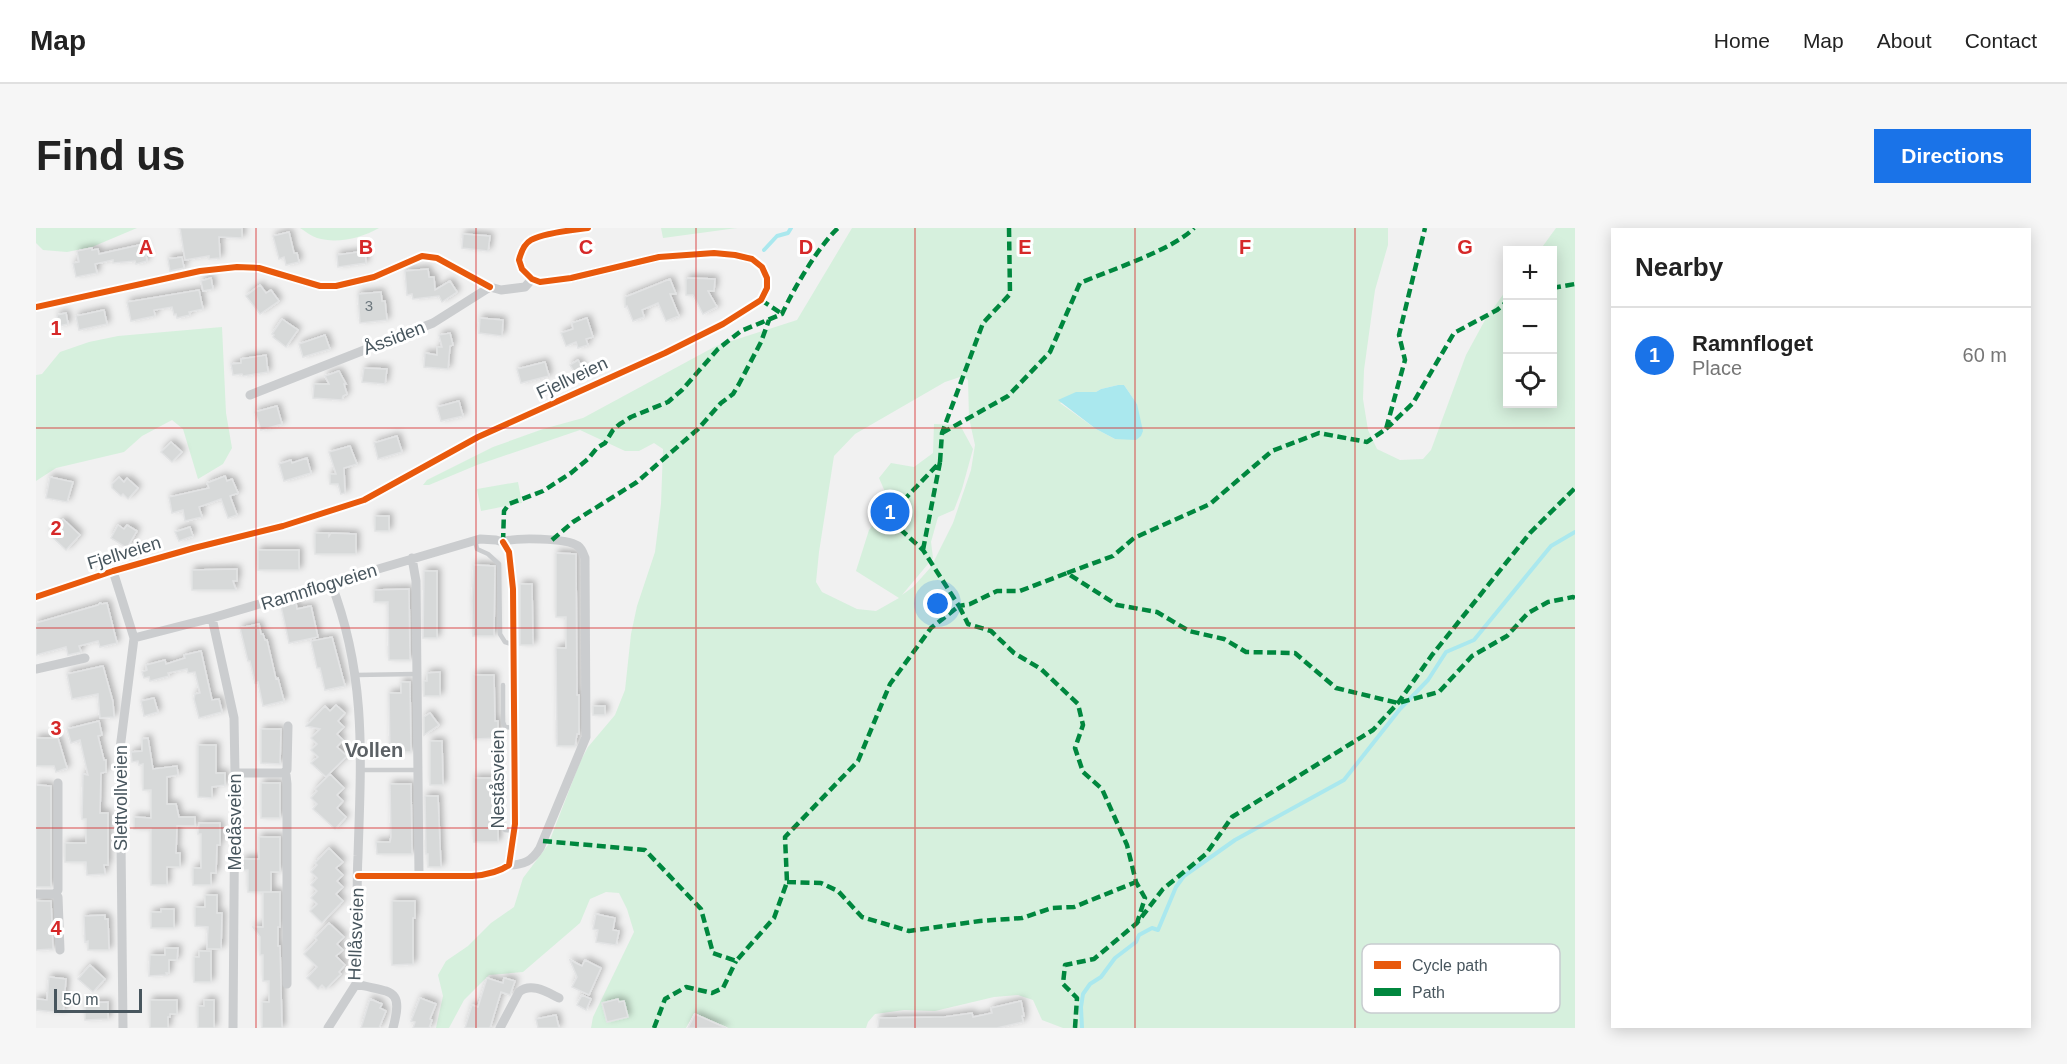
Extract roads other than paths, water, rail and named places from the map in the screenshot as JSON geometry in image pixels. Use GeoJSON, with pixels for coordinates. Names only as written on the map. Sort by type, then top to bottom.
{"type":"FeatureCollection","features":[{"type":"Feature","properties":{"kind":"street"},"geometry":{"type":"LineString","coordinates":[[36,307],[200,272],[237,267],[260,268],[313,284],[336,286],[374,277],[422,256],[437,258],[490,287],[501,290],[525,287],[532,279],[522,269],[519,260],[522,249],[531,240],[588,228]]}},
{"type":"Feature","properties":{"kind":"street","name":"Fjellveien"},"geometry":{"type":"LineString","coordinates":[[36,597],[113,571],[283,526],[364,500],[478,437],[723,324],[761,300],[767,288],[767,278],[762,267],[752,259],[714,253],[659,257],[571,278],[540,282],[532,279]]}},
{"type":"Feature","properties":{"kind":"street","name":"Åssiden"},"geometry":{"type":"LineString","coordinates":[[250,394],[433,323],[490,287]]}},
{"type":"Feature","properties":{"kind":"street","name":"Ramnflogveien"},"geometry":{"type":"LineString","coordinates":[[134,638],[212,618],[475,540],[489,539],[503,542],[520,538],[574,543],[582,550],[585,558],[586,737],[540,848],[533,859],[528,862],[509,865]]}},
{"type":"Feature","properties":{"kind":"street","name":"Neståsveien"},"geometry":{"type":"LineString","coordinates":[[503,542],[512,563],[514,831],[509,865]]}},
{"type":"Feature","properties":{"kind":"street"},"geometry":{"type":"LineString","coordinates":[[412,558],[416,581],[419,876]]}},
{"type":"Feature","properties":{"kind":"street","name":"Slettvollveien"},"geometry":{"type":"LineString","coordinates":[[113,571],[134,638],[120,749],[123,1028]]}},
{"type":"Feature","properties":{"kind":"street","name":"Hellåsveien"},"geometry":{"type":"LineString","coordinates":[[328,1028],[356,984],[360,771],[360,721],[356,675],[341,609],[331,583]]}},
{"type":"Feature","properties":{"kind":"street","name":"Medåsveien"},"geometry":{"type":"LineString","coordinates":[[212,618],[234,718],[233,1028]]}},
{"type":"Feature","properties":{"kind":"street"},"geometry":{"type":"LineString","coordinates":[[36,669],[85,658]]}},
{"type":"Feature","properties":{"kind":"street"},"geometry":{"type":"LineString","coordinates":[[235,773],[283,773],[287,770],[288,726]]}},
{"type":"Feature","properties":{"kind":"street"},"geometry":{"type":"LineString","coordinates":[[283,773],[286,775],[287,784],[287,984]]}},
{"type":"Feature","properties":{"kind":"street"},"geometry":{"type":"LineString","coordinates":[[55,894],[58,890],[58,783]]}},
{"type":"Feature","properties":{"kind":"street"},"geometry":{"type":"LineString","coordinates":[[358,876],[481,875],[502,870],[509,865]]}},
{"type":"Feature","properties":{"kind":"street"},"geometry":{"type":"LineString","coordinates":[[36,894],[55,894]]}},
{"type":"Feature","properties":{"kind":"street"},"geometry":{"type":"LineString","coordinates":[[55,894],[58,897],[60,950]]}},
{"type":"Feature","properties":{"kind":"street"},"geometry":{"type":"LineString","coordinates":[[356,984],[388,992],[396,997],[398,1005],[393,1028]]}},
{"type":"Feature","properties":{"kind":"street"},"geometry":{"type":"LineString","coordinates":[[501,1028],[519,992],[524,988],[530,987],[560,998]]}},
{"type":"Feature","properties":{"kind":"lane"},"geometry":{"type":"LineString","coordinates":[[475,540],[477,549],[488,554],[499,564],[500,634],[505,642],[513,645]]}},
{"type":"Feature","properties":{"kind":"lane"},"geometry":{"type":"LineString","coordinates":[[356,675],[416,674]]}},
{"type":"Feature","properties":{"kind":"lane"},"geometry":{"type":"LineString","coordinates":[[503,685],[503,723],[508,728],[514,728]]}},
{"type":"Feature","properties":{"kind":"lane"},"geometry":{"type":"LineString","coordinates":[[360,771],[418,770]]}},
{"type":"Feature","properties":{"kind":"lane"},"geometry":{"type":"LineString","coordinates":[[503,793],[503,827],[505,830],[514,831]]}},
{"type":"Feature","properties":{"kind":"water"},"geometry":{"type":"Polygon","coordinates":[[[1124,385],[1137,404],[1143,431],[1136,440],[1115,439],[1096,429],[1058,400],[1076,392],[1096,392],[1124,385]]]}},
{"type":"Feature","properties":{"kind":"waterway"},"geometry":{"type":"LineString","coordinates":[[764,250],[777,236],[788,233],[791,228]]}},
{"type":"Feature","properties":{"kind":"waterway"},"geometry":{"type":"LineString","coordinates":[[1082,1028],[1083,994],[1090,984],[1101,977],[1115,958],[1136,942],[1139,935],[1152,928],[1158,930],[1176,887],[1184,876],[1235,840],[1344,780],[1400,709],[1428,680],[1446,652],[1474,640],[1551,546],[1575,532]]}},
{"type":"Feature","properties":{"kind":"place","name":"Ramnfloget"},"geometry":{"type":"Point","coordinates":[890,512]}},
{"type":"Feature","properties":{"kind":"district","name":"Vollen"},"geometry":{"type":"Point","coordinates":[374,750]}}]}
